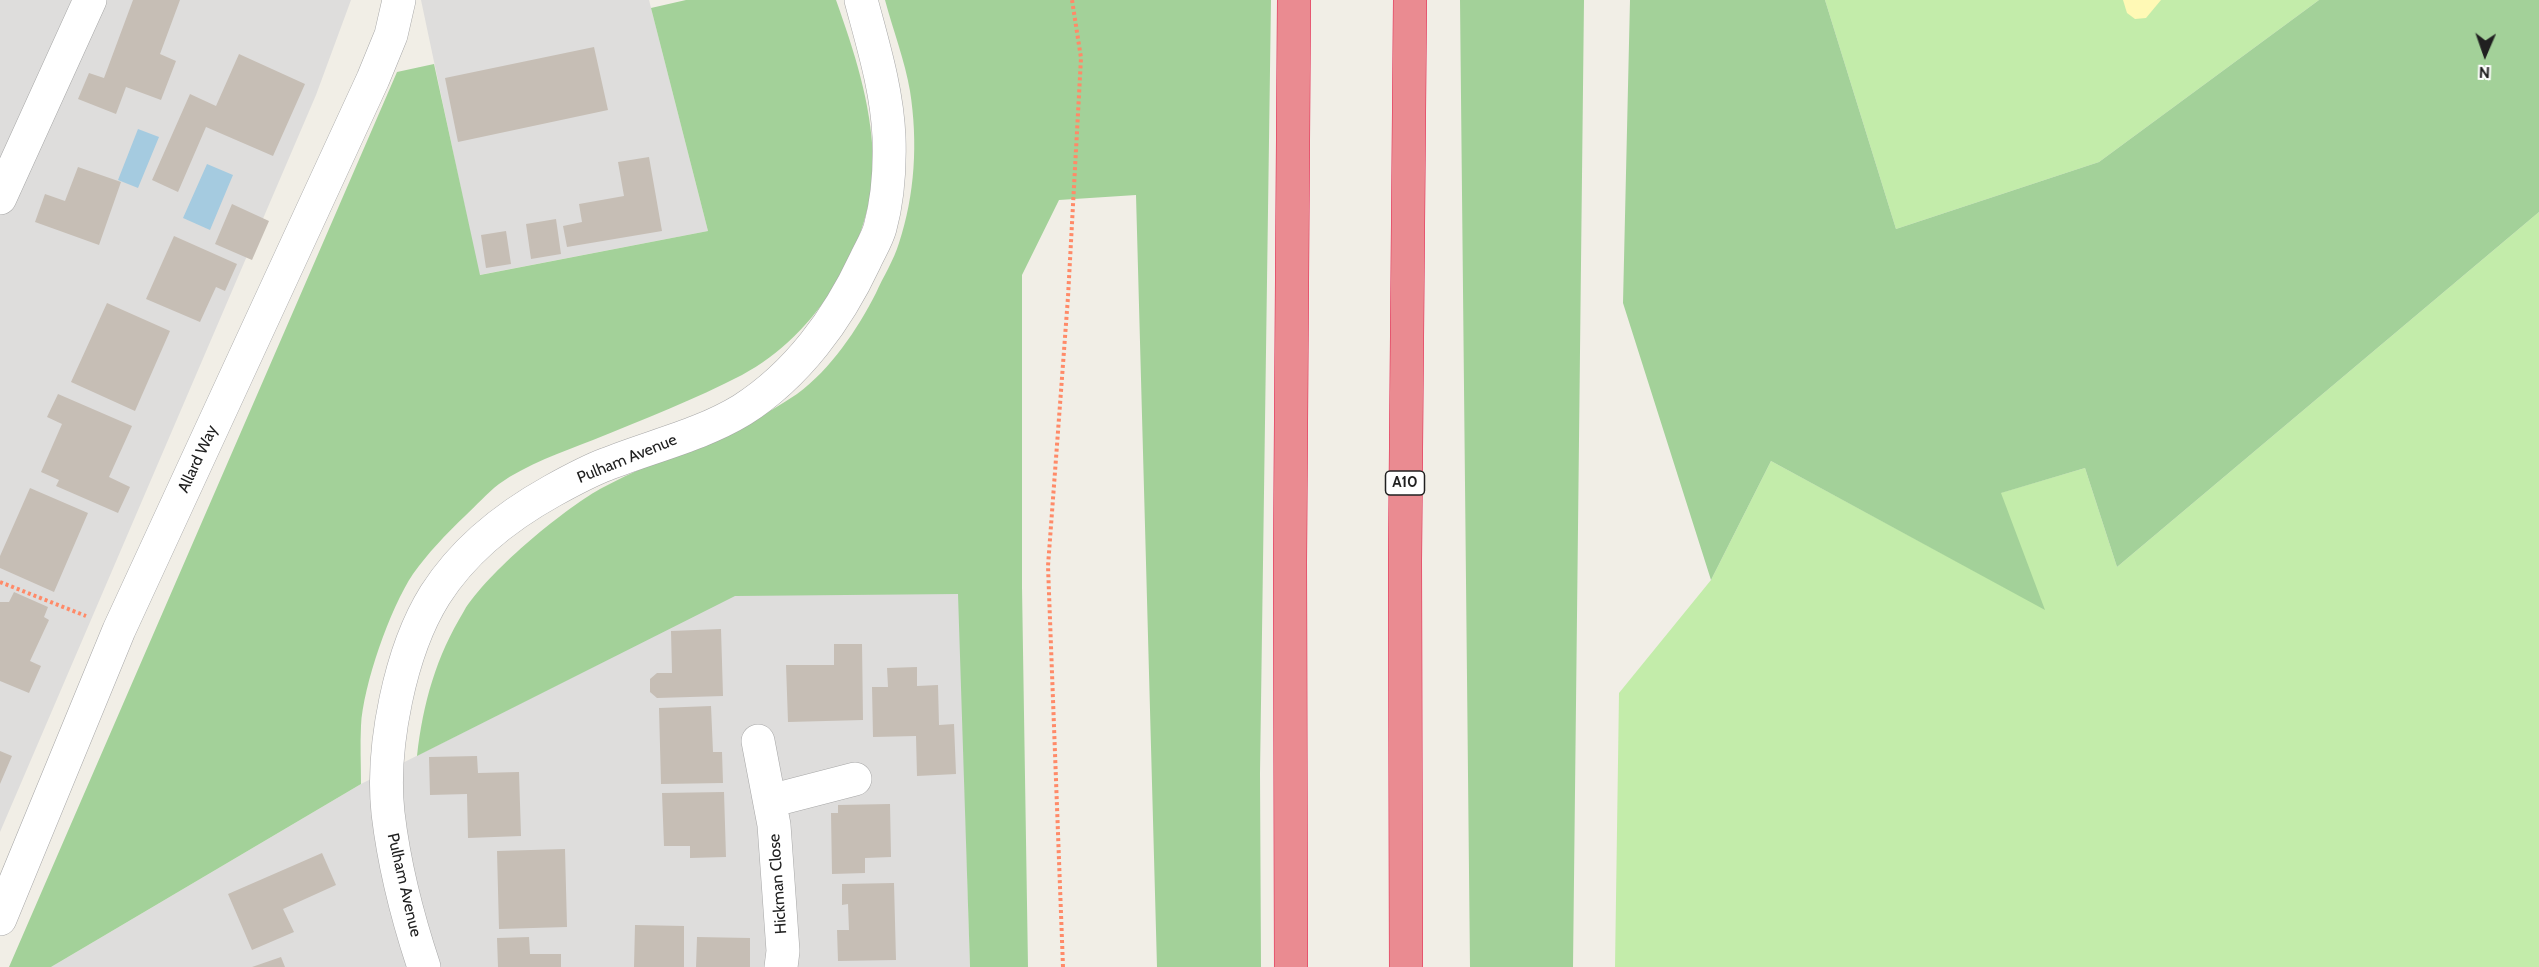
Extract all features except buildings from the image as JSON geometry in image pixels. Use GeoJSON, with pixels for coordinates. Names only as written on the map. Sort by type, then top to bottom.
{"type":"FeatureCollection","features":[{"type":"Feature","properties":{"kind":"highway"},"geometry":{"type":"LineString","coordinates":[[1290,967],[1294,0]]}},
{"type":"Feature","properties":{"kind":"highway","name":"A10"},"geometry":{"type":"LineString","coordinates":[[1406,967],[1405,561],[1410,0]]}},
{"type":"Feature","properties":{"kind":"street"},"geometry":{"type":"LineString","coordinates":[[0,198],[90,0]]}},
{"type":"Feature","properties":{"kind":"street","name":"Allard Way"},"geometry":{"type":"LineString","coordinates":[[0,919],[119,630],[373,79],[391,35],[399,0]]}},
{"type":"Feature","properties":{"kind":"street","name":"Pulham Avenue"},"geometry":{"type":"LineString","coordinates":[[424,967],[403,890],[388,812],[389,751],[394,702],[410,650],[434,596],[460,562],[504,521],[550,492],[603,465],[713,426],[744,408],[787,372],[819,339],[839,311],[879,230],[887,190],[889,137],[882,79],[861,0]]}},
{"type":"Feature","properties":{"kind":"street","name":"Hickman Close"},"geometry":{"type":"LineString","coordinates":[[758,741],[770,801],[783,951],[781,967]]}},
{"type":"Feature","properties":{"kind":"street"},"geometry":{"type":"LineString","coordinates":[[770,801],[855,779]]}},
{"type":"Feature","properties":{"kind":"path"},"geometry":{"type":"LineString","coordinates":[[1063,967],[1048,566],[1068,297],[1081,58],[1072,0]]}},
{"type":"Feature","properties":{"kind":"path"},"geometry":{"type":"LineString","coordinates":[[0,582],[119,630]]}},
{"type":"Feature","properties":{"kind":"shaded area"},"geometry":{"type":"Polygon","coordinates":[[[0,0],[351,0],[316,95],[0,832],[0,0]]]}},
{"type":"Feature","properties":{"kind":"shaded area"},"geometry":{"type":"Polygon","coordinates":[[[421,0],[649,0],[708,231],[479,275],[421,0]]]}},
{"type":"Feature","properties":{"kind":"shaded area"},"geometry":{"type":"Polygon","coordinates":[[[959,593],[970,967],[51,967],[361,784],[735,595],[959,593]]]}},
{"type":"Feature","properties":{"kind":"green space"},"geometry":{"type":"Polygon","coordinates":[[[686,0],[836,0],[865,97],[873,157],[871,189],[864,222],[852,253],[836,283],[817,311],[769,358],[742,375],[669,409],[521,470],[490,491],[444,537],[419,566],[404,589],[379,648],[363,709],[361,784],[51,967],[9,967],[397,72],[434,64],[480,275],[708,231],[651,8],[686,0]]]}},
{"type":"Feature","properties":{"kind":"green space"},"geometry":{"type":"Polygon","coordinates":[[[885,0],[1271,0],[1260,773],[1261,967],[1157,967],[1136,195],[1059,200],[1022,275],[1022,587],[1028,967],[970,967],[958,594],[735,596],[417,756],[427,699],[438,663],[464,611],[489,579],[546,527],[600,489],[750,422],[797,394],[832,361],[860,321],[897,249],[909,206],[914,168],[914,130],[910,91],[885,0]]]}},
{"type":"Feature","properties":{"kind":"green space"},"geometry":{"type":"Polygon","coordinates":[[[1460,0],[1584,0],[1573,967],[1470,967],[1460,0]]]}},
{"type":"Feature","properties":{"kind":"green space"},"geometry":{"type":"Polygon","coordinates":[[[1630,0],[1825,0],[1896,229],[2099,162],[2319,0],[2539,0],[2539,212],[2117,567],[2085,468],[2001,493],[2045,610],[1771,461],[1711,580],[1623,303],[1630,0]]]}},
{"type":"Feature","properties":{"kind":"green space"},"geometry":{"type":"Polygon","coordinates":[[[1825,0],[2319,0],[2099,162],[1896,229],[1825,0]]]}},
{"type":"Feature","properties":{"kind":"green space"},"geometry":{"type":"Polygon","coordinates":[[[2539,212],[2539,967],[1615,967],[1619,693],[1711,580],[1771,461],[2017,594],[2000,493],[2085,468],[2117,567],[2539,212]]]}},
{"type":"Feature","properties":{"kind":"sand"},"geometry":{"type":"Polygon","coordinates":[[[2123,0],[2161,0],[2146,18],[2135,19],[2127,13],[2123,0]]]}},
{"type":"Feature","properties":{"kind":"water"},"geometry":{"type":"Polygon","coordinates":[[[138,129],[159,137],[138,188],[118,180],[138,129]]]}},
{"type":"Feature","properties":{"kind":"water"},"geometry":{"type":"Polygon","coordinates":[[[207,164],[233,175],[210,230],[183,218],[207,164]]]}}]}
